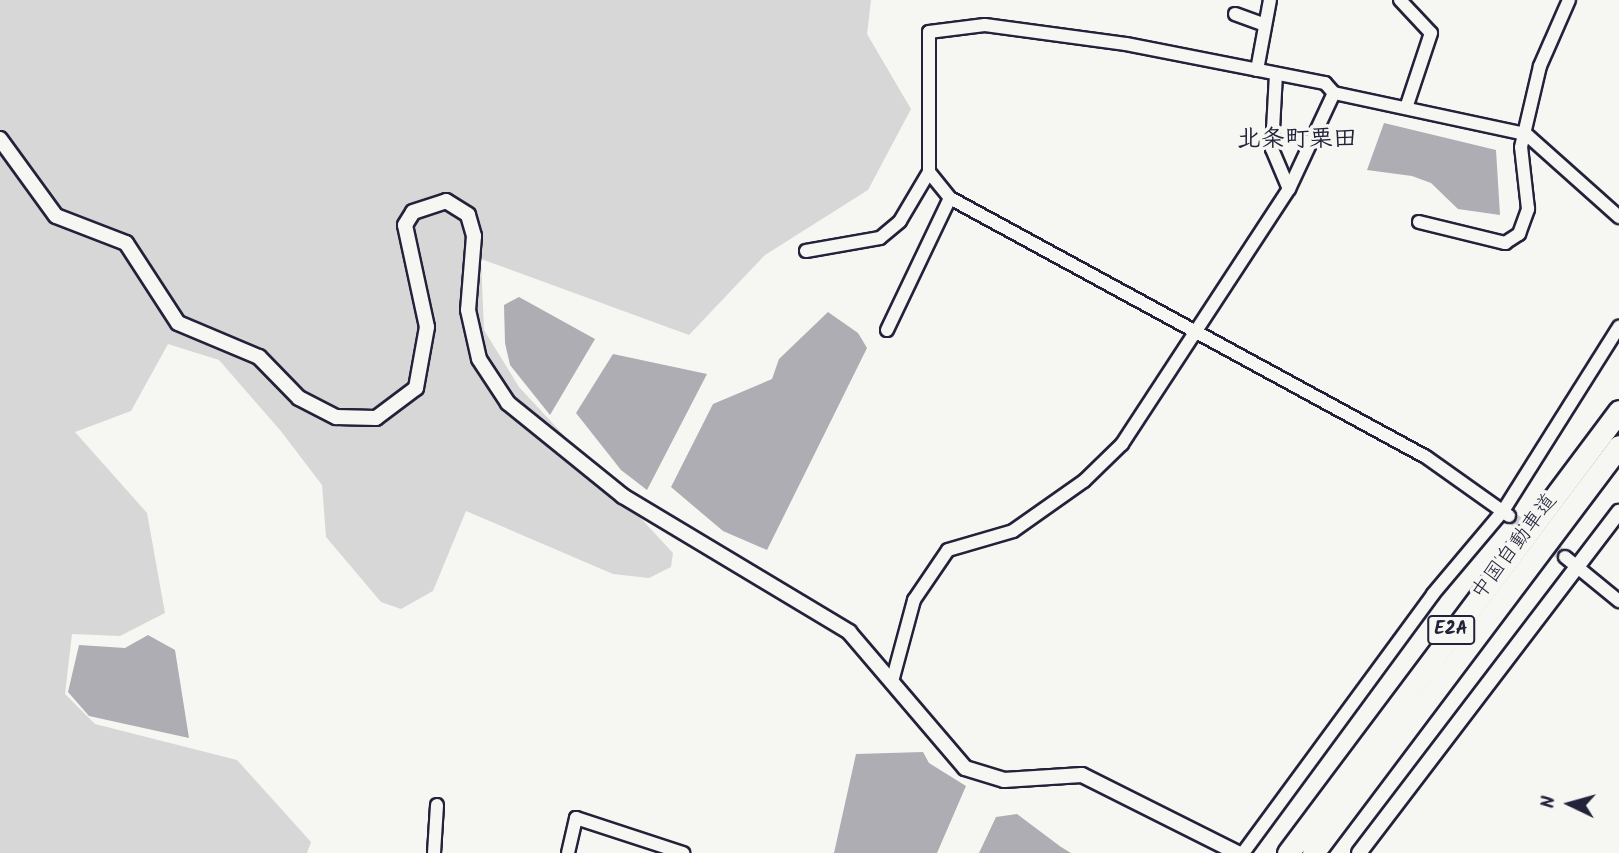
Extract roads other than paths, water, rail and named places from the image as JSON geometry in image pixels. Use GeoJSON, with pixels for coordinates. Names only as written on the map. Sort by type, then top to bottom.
{"type":"FeatureCollection","features":[{"type":"Feature","properties":{"kind":"highway","name":"中国自動車道"},"geometry":{"type":"LineString","coordinates":[[1288,853],[1619,411]]}},
{"type":"Feature","properties":{"kind":"highway","name":"中国自動車道"},"geometry":{"type":"LineString","coordinates":[[1313,853],[1619,446]]}},
{"type":"Feature","properties":{"kind":"street"},"geometry":{"type":"LineString","coordinates":[[1257,70],[1263,24],[1270,0]]}},
{"type":"Feature","properties":{"kind":"street"},"geometry":{"type":"LineString","coordinates":[[1400,0],[1431,33],[1406,108]]}},
{"type":"Feature","properties":{"kind":"street"},"geometry":{"type":"LineString","coordinates":[[1419,222],[1505,243],[1519,234],[1528,209],[1526,134],[1540,66],[1569,0]]}},
{"type":"Feature","properties":{"kind":"street"},"geometry":{"type":"LineString","coordinates":[[1235,13],[1263,24]]}},
{"type":"Feature","properties":{"kind":"street"},"geometry":{"type":"LineString","coordinates":[[806,251],[880,237],[906,213],[929,172],[929,32],[985,25],[1325,83],[1334,93],[1526,134],[1619,217]]}},
{"type":"Feature","properties":{"kind":"street"},"geometry":{"type":"LineString","coordinates":[[1276,74],[1272,149],[1289,189]]}},
{"type":"Feature","properties":{"kind":"street"},"geometry":{"type":"LineString","coordinates":[[892,678],[930,569],[948,550],[1013,531],[1084,481],[1122,444],[1289,189],[1334,93]]}},
{"type":"Feature","properties":{"kind":"street"},"geometry":{"type":"LineString","coordinates":[[0,139],[57,216],[126,243],[178,323],[259,357],[299,398],[336,417],[376,418],[416,388],[427,327],[405,225],[421,206],[446,201],[468,215],[474,236],[468,310],[480,359],[508,403],[623,496],[849,632],[892,678],[965,768],[1004,780],[1082,775],[1240,853],[1433,594],[1506,513],[1619,327]]}},
{"type":"Feature","properties":{"kind":"street"},"geometry":{"type":"LineString","coordinates":[[929,172],[950,198],[1194,336],[1419,453],[1506,513]]}},
{"type":"Feature","properties":{"kind":"street"},"geometry":{"type":"LineString","coordinates":[[887,330],[950,198]]}},
{"type":"Feature","properties":{"kind":"street"},"geometry":{"type":"LineString","coordinates":[[1359,853],[1571,561],[1619,512]]}},
{"type":"Feature","properties":{"kind":"street"},"geometry":{"type":"LineString","coordinates":[[1571,561],[1619,601]]}},
{"type":"Feature","properties":{"kind":"street"},"geometry":{"type":"LineString","coordinates":[[434,853],[437,805]]}},
{"type":"Feature","properties":{"kind":"street"},"geometry":{"type":"LineString","coordinates":[[568,853],[576,818],[682,853]]}},
{"type":"Feature","properties":{"kind":"tunnel"},"geometry":{"type":"LineString","coordinates":[[1509,516],[1565,557]]}},
{"type":"Feature","properties":{"kind":"district","name":"北条町栗田"},"geometry":{"type":"Point","coordinates":[1297,140]}}]}
